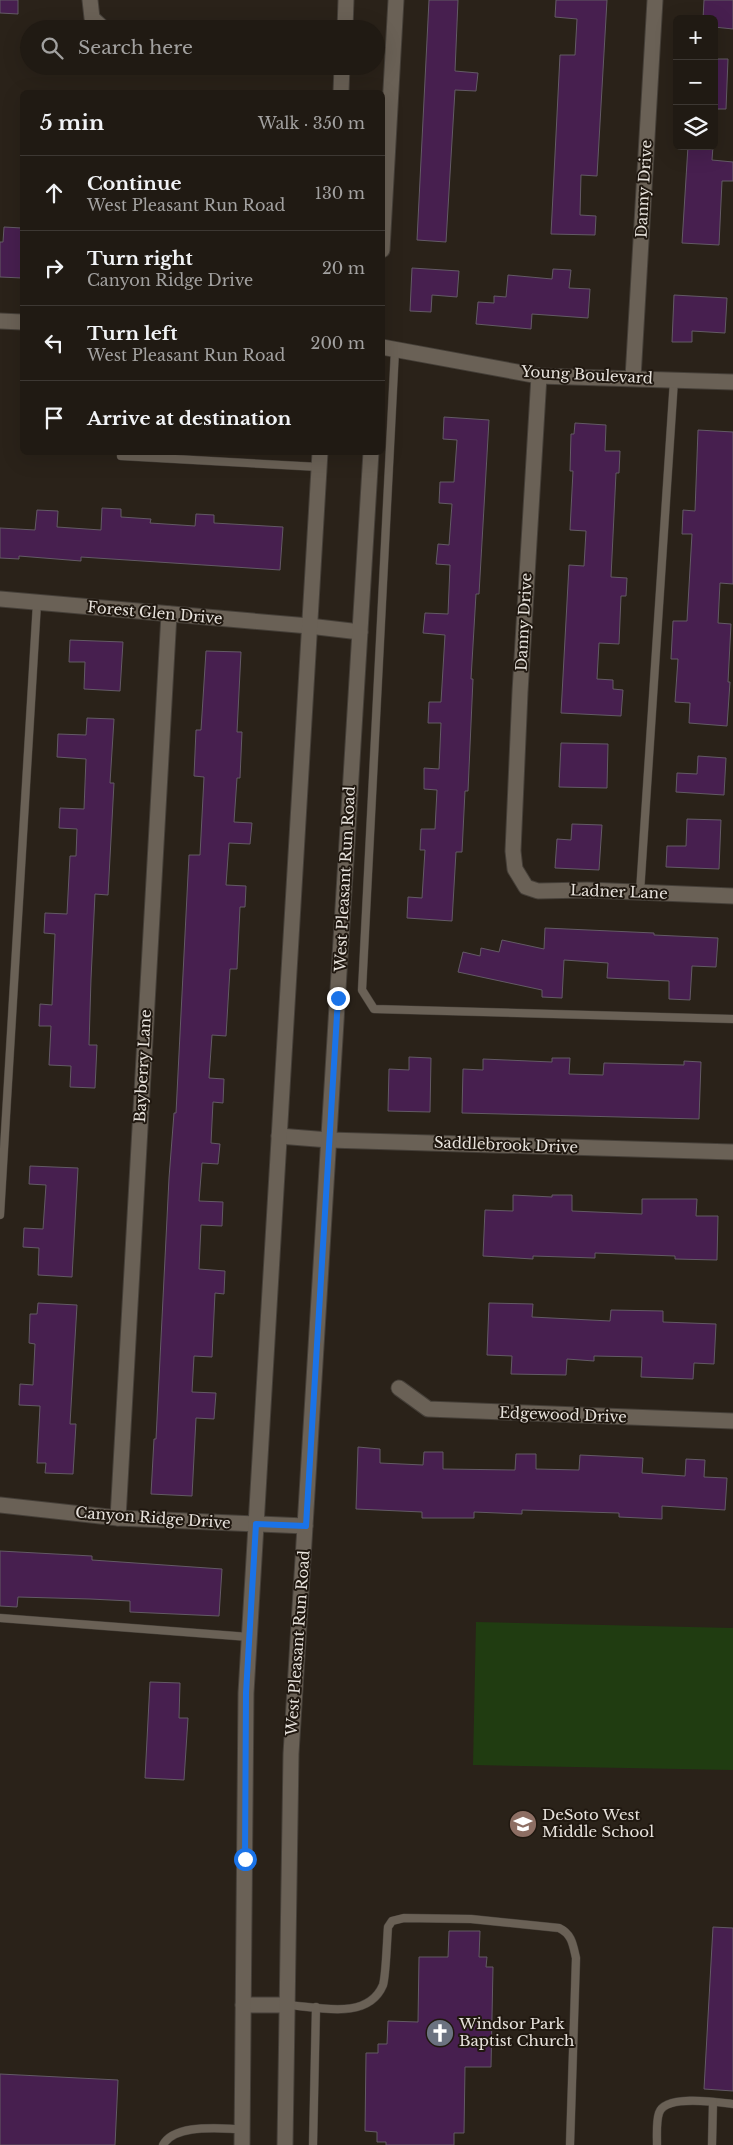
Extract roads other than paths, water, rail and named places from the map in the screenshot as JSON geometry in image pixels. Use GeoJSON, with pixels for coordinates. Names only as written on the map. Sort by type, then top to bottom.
{"type":"FeatureCollection","features":[{"type":"Feature","properties":{"kind":"street"},"geometry":{"type":"LineString","coordinates":[[90,0],[92,18],[94,20]]}},
{"type":"Feature","properties":{"kind":"street"},"geometry":{"type":"LineString","coordinates":[[345,20],[346,0]]}},
{"type":"Feature","properties":{"kind":"street"},"geometry":{"type":"LineString","coordinates":[[385,196],[396,0]]}},
{"type":"Feature","properties":{"kind":"street","name":"Danny Drive"},"geometry":{"type":"LineString","coordinates":[[633,378],[655,0]]}},
{"type":"Feature","properties":{"kind":"street"},"geometry":{"type":"LineString","coordinates":[[341,90],[342,75]]}},
{"type":"Feature","properties":{"kind":"street"},"geometry":{"type":"LineString","coordinates":[[0,321],[20,322]]}},
{"type":"Feature","properties":{"kind":"street","name":"Young Boulevard"},"geometry":{"type":"LineString","coordinates":[[389,348],[539,376],[733,382]]}},
{"type":"Feature","properties":{"kind":"street","name":"Danny Drive"},"geometry":{"type":"LineString","coordinates":[[515,869],[513,851],[520,702],[539,376]]}},
{"type":"Feature","properties":{"kind":"street","name":"West Pleasant Run Road"},"geometry":{"type":"LineString","coordinates":[[285,2145],[292,1754],[371,455]]}},
{"type":"Feature","properties":{"kind":"street"},"geometry":{"type":"LineString","coordinates":[[242,2145],[246,1693],[319,460]]}},
{"type":"Feature","properties":{"kind":"street","name":"Forest Glen Drive"},"geometry":{"type":"LineString","coordinates":[[0,600],[310,626],[360,632]]}},
{"type":"Feature","properties":{"kind":"street","name":"Bayberry Lane"},"geometry":{"type":"LineString","coordinates":[[118,1518],[169,614]]}},
{"type":"Feature","properties":{"kind":"street","name":"Ladner Lane"},"geometry":{"type":"LineString","coordinates":[[515,869],[526,887],[538,891],[587,890],[733,896]]}},
{"type":"Feature","properties":{"kind":"street","name":"Saddlebrook Drive"},"geometry":{"type":"LineString","coordinates":[[279,1136],[329,1140],[733,1152]]}},
{"type":"Feature","properties":{"kind":"street","name":"Edgewood Drive"},"geometry":{"type":"LineString","coordinates":[[399,1388],[428,1409],[733,1421]]}},
{"type":"Feature","properties":{"kind":"street","name":"Canyon Ridge Drive"},"geometry":{"type":"LineString","coordinates":[[0,1505],[118,1518],[306,1526]]}},
{"type":"Feature","properties":{"kind":"street"},"geometry":{"type":"LineString","coordinates":[[243,2005],[288,2005]]}},
{"type":"Feature","properties":{"kind":"lane"},"geometry":{"type":"LineString","coordinates":[[385,443],[389,348]]}},
{"type":"Feature","properties":{"kind":"lane"},"geometry":{"type":"LineString","coordinates":[[640,892],[674,380]]}},
{"type":"Feature","properties":{"kind":"lane"},"geometry":{"type":"LineString","coordinates":[[384,455],[362,990],[374,1009],[733,1019]]}},
{"type":"Feature","properties":{"kind":"lane"},"geometry":{"type":"LineString","coordinates":[[121,456],[319,460]]}},
{"type":"Feature","properties":{"kind":"lane"},"geometry":{"type":"LineString","coordinates":[[0,1215],[37,603]]}},
{"type":"Feature","properties":{"kind":"lane"},"geometry":{"type":"LineString","coordinates":[[0,1618],[249,1637]]}},
{"type":"Feature","properties":{"kind":"lane"},"geometry":{"type":"LineString","coordinates":[[288,2005],[350,2009],[360,2007],[370,2001],[383,1985],[388,1927],[392,1921],[404,1918],[471,1919],[559,1928],[566,1932],[572,1942],[576,1958],[570,2145]]}},
{"type":"Feature","properties":{"kind":"lane"},"geometry":{"type":"LineString","coordinates":[[313,2145],[316,2007]]}},
{"type":"Feature","properties":{"kind":"lane"},"geometry":{"type":"LineString","coordinates":[[657,2145],[659,2113],[663,2106],[672,2101],[733,2104]]}},
{"type":"Feature","properties":{"kind":"lane"},"geometry":{"type":"LineString","coordinates":[[712,2145],[713,2102]]}},
{"type":"Feature","properties":{"kind":"lane"},"geometry":{"type":"LineString","coordinates":[[163,2145],[166,2140],[183,2130],[242,2129]]}},
{"type":"Feature","properties":{"kind":"place","name":"DeSoto West Middle School"},"geometry":{"type":"Point","coordinates":[523,1824]}},
{"type":"Feature","properties":{"kind":"place","name":"Windsor Park Baptist Church"},"geometry":{"type":"Point","coordinates":[440,2033]}}]}
